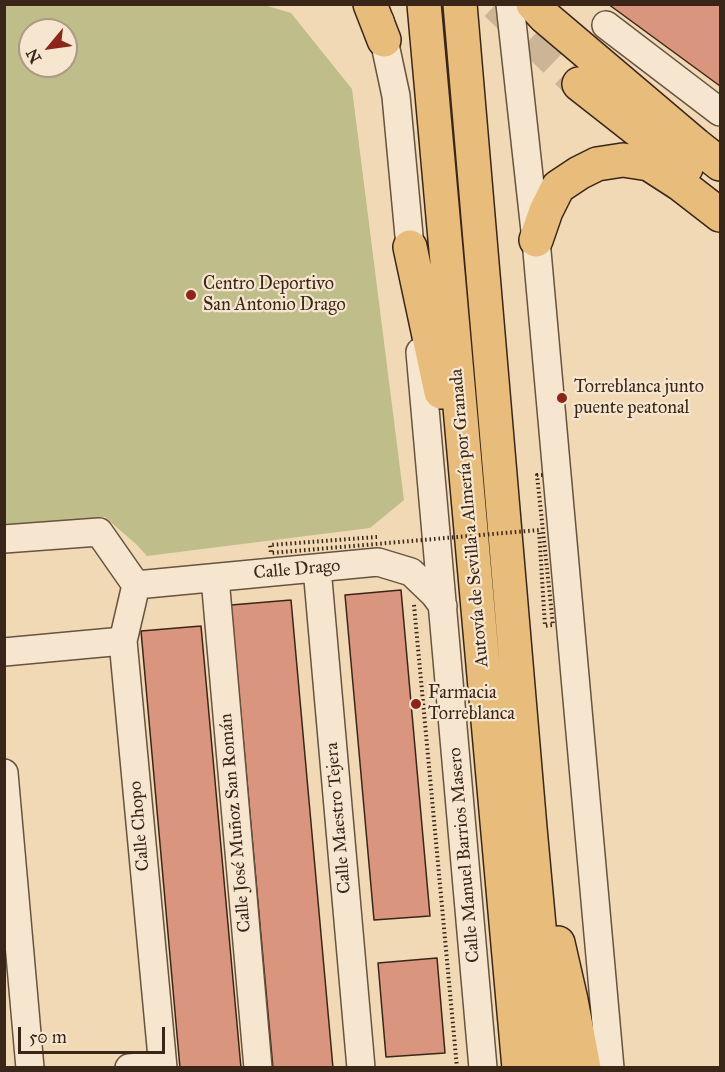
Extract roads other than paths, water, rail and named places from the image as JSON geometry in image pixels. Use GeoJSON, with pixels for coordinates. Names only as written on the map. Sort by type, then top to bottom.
{"type":"FeatureCollection","features":[{"type":"Feature","properties":{"kind":"main road"},"geometry":{"type":"LineString","coordinates":[[370,4],[384,40]]}},
{"type":"Feature","properties":{"kind":"main road","name":"Autovía de Sevilla a Almería por Granada"},"geometry":{"type":"LineString","coordinates":[[424,4],[519,1068]]}},
{"type":"Feature","properties":{"kind":"main road","name":"Autovía de Sevilla a Almería por Granada"},"geometry":{"type":"LineString","coordinates":[[460,4],[552,1068]]}},
{"type":"Feature","properties":{"kind":"main road"},"geometry":{"type":"LineString","coordinates":[[533,4],[720,164]]}},
{"type":"Feature","properties":{"kind":"main road"},"geometry":{"type":"LineString","coordinates":[[579,84],[720,196]]}},
{"type":"Feature","properties":{"kind":"main road"},"geometry":{"type":"LineString","coordinates":[[536,240],[546,211],[558,187],[597,164],[623,160],[648,164],[680,184],[720,215]]}},
{"type":"Feature","properties":{"kind":"main road"},"geometry":{"type":"LineString","coordinates":[[410,247],[472,531]]}},
{"type":"Feature","properties":{"kind":"main road"},"geometry":{"type":"LineString","coordinates":[[530,828],[571,1000],[584,1068]]}},
{"type":"Feature","properties":{"kind":"street","name":"Calle Manuel Barrios Masero"},"geometry":{"type":"LineString","coordinates":[[377,4],[396,96],[483,1068]]}},
{"type":"Feature","properties":{"kind":"street"},"geometry":{"type":"LineString","coordinates":[[510,4],[536,240],[610,1068]]}},
{"type":"Feature","properties":{"kind":"street"},"geometry":{"type":"LineString","coordinates":[[606,26],[720,112]]}},
{"type":"Feature","properties":{"kind":"street"},"geometry":{"type":"LineString","coordinates":[[4,539],[99,532],[136,585]]}},
{"type":"Feature","properties":{"kind":"street","name":"Calle Drago"},"geometry":{"type":"LineString","coordinates":[[136,585],[378,562],[411,572],[443,606]]}},
{"type":"Feature","properties":{"kind":"street","name":"Calle Maestro Tejera"},"geometry":{"type":"LineString","coordinates":[[317,568],[361,1068]]}},
{"type":"Feature","properties":{"kind":"street","name":"Calle José Muñoz San Román"},"geometry":{"type":"LineString","coordinates":[[215,578],[258,1068]]}},
{"type":"Feature","properties":{"kind":"street","name":"Calle Chopo"},"geometry":{"type":"LineString","coordinates":[[136,585],[123,641],[163,1066]]}},
{"type":"Feature","properties":{"kind":"street"},"geometry":{"type":"LineString","coordinates":[[4,652],[123,641]]}},
{"type":"Feature","properties":{"kind":"street"},"geometry":{"type":"LineString","coordinates":[[4,773],[30,1068]]}},
{"type":"Feature","properties":{"kind":"street"},"geometry":{"type":"LineString","coordinates":[[129,1068],[163,1066]]}},
{"type":"Feature","properties":{"kind":"tunnel"},"geometry":{"type":"LineString","coordinates":[[496,4],[579,84]]}},
{"type":"Feature","properties":{"kind":"place","name":"Centro Deportivo San Antonio Drago"},"geometry":{"type":"Point","coordinates":[191,295]}},
{"type":"Feature","properties":{"kind":"place","name":"Torreblanca junto puente peatonal"},"geometry":{"type":"Point","coordinates":[562,398]}},
{"type":"Feature","properties":{"kind":"place","name":"Farmacia Torreblanca"},"geometry":{"type":"Point","coordinates":[416,704]}}]}
